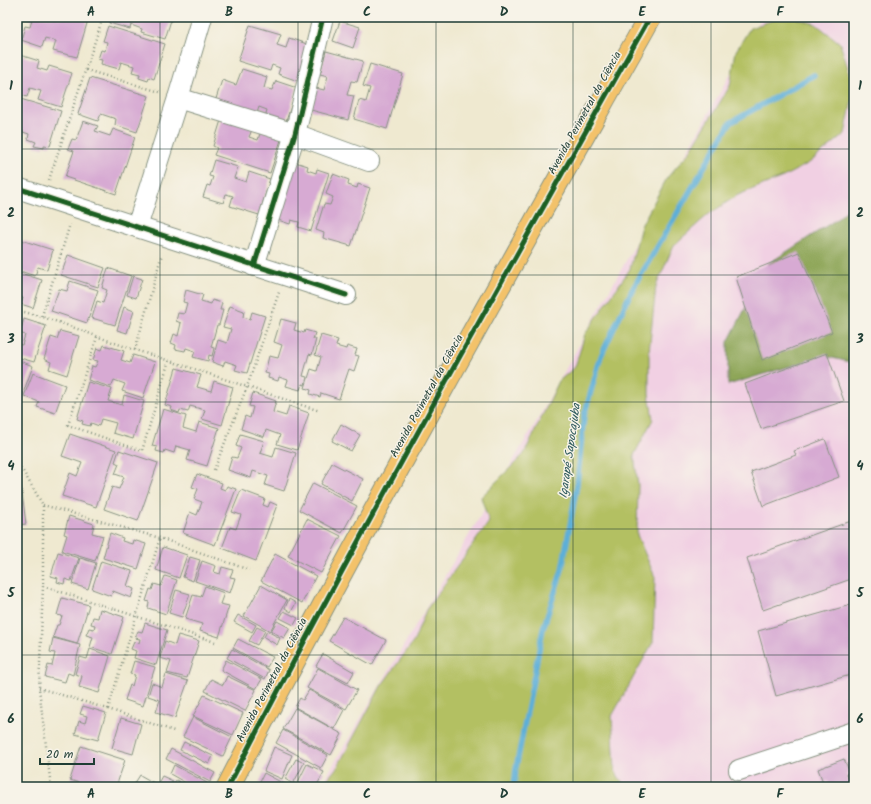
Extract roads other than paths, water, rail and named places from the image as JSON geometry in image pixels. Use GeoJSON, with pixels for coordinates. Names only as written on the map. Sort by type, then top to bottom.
{"type":"FeatureCollection","features":[{"type":"Feature","properties":{"kind":"main road","name":"Avenida Perimetral da Ciência"},"geometry":{"type":"LineString","coordinates":[[228,787],[355,546],[650,17]]}},
{"type":"Feature","properties":{"kind":"street"},"geometry":{"type":"LineString","coordinates":[[137,228],[202,17]]}},
{"type":"Feature","properties":{"kind":"street"},"geometry":{"type":"LineString","coordinates":[[254,266],[295,134],[323,17]]}},
{"type":"Feature","properties":{"kind":"street"},"geometry":{"type":"LineString","coordinates":[[178,98],[295,134],[370,161]]}},
{"type":"Feature","properties":{"kind":"street"},"geometry":{"type":"LineString","coordinates":[[17,188],[254,266],[346,294]]}},
{"type":"Feature","properties":{"kind":"street"},"geometry":{"type":"LineString","coordinates":[[739,770],[854,732]]}},
{"type":"Feature","properties":{"kind":"waterway","name":"Igarapé Sapocajuba"},"geometry":{"type":"LineString","coordinates":[[514,787],[516,768],[543,629],[562,570],[577,485],[584,416],[601,356],[632,290],[730,123],[814,75]]}}]}
